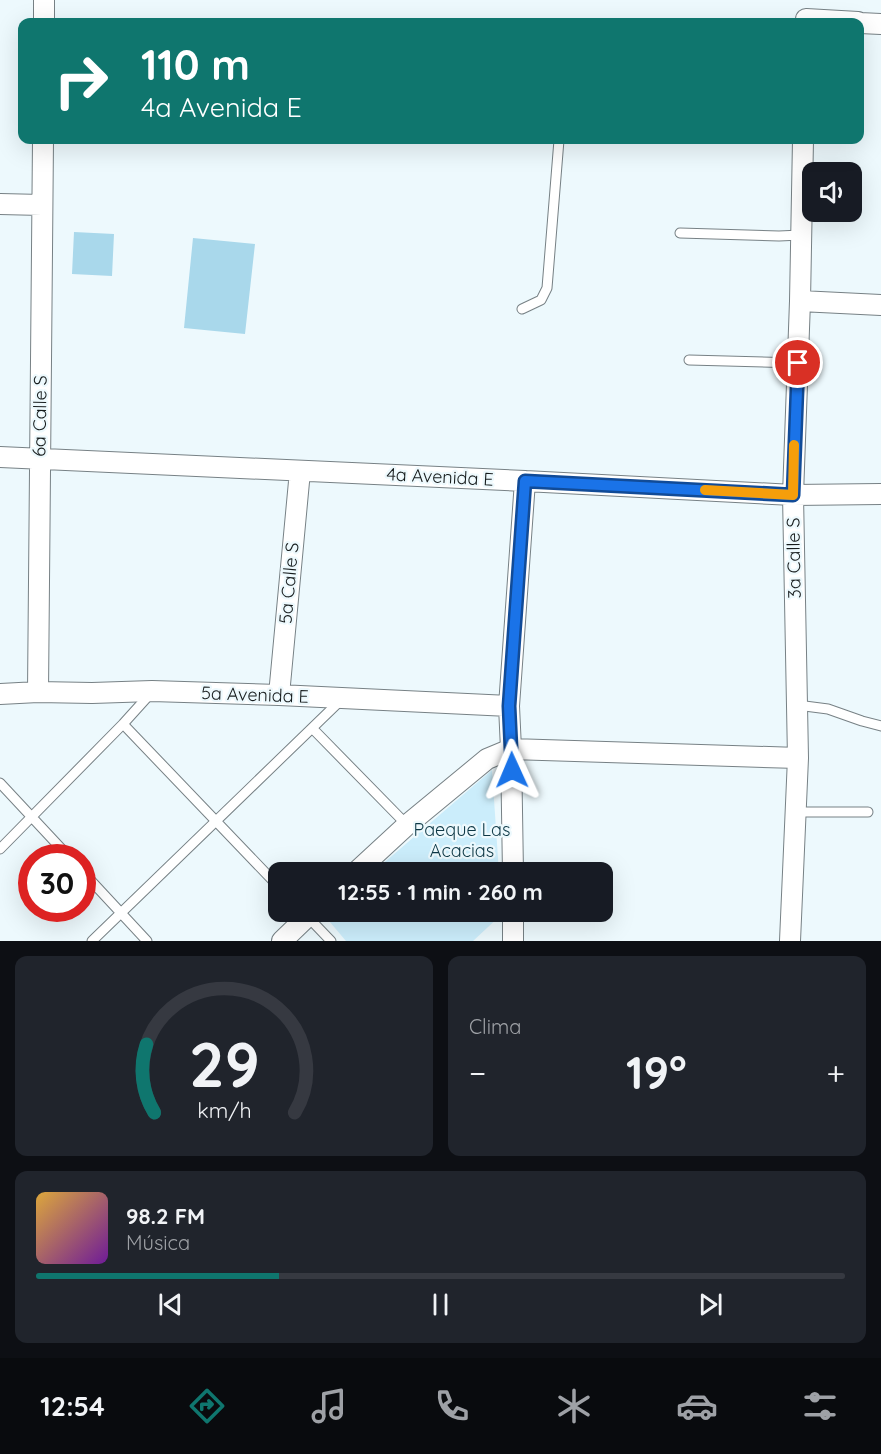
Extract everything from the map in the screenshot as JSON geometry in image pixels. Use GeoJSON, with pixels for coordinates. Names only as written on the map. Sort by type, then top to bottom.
{"type":"FeatureCollection","features":[{"type":"Feature","properties":{"kind":"street"},"geometry":{"type":"LineString","coordinates":[[44,0],[44,18]]}},
{"type":"Feature","properties":{"kind":"street"},"geometry":{"type":"LineString","coordinates":[[806,14],[832,18]]}},
{"type":"Feature","properties":{"kind":"street"},"geometry":{"type":"LineString","coordinates":[[864,22],[881,24]]}},
{"type":"Feature","properties":{"kind":"street","name":"6a Calle S"},"geometry":{"type":"LineString","coordinates":[[38,692],[43,144]]}},
{"type":"Feature","properties":{"kind":"street","name":"3a Calle S"},"geometry":{"type":"LineString","coordinates":[[790,941],[798,758],[793,495],[803,144]]}},
{"type":"Feature","properties":{"kind":"street"},"geometry":{"type":"LineString","coordinates":[[0,204],[42,205]]}},
{"type":"Feature","properties":{"kind":"street"},"geometry":{"type":"LineString","coordinates":[[800,301],[881,305]]}},
{"type":"Feature","properties":{"kind":"street","name":"4a Avenida E"},"geometry":{"type":"LineString","coordinates":[[0,457],[793,495],[881,494]]}},
{"type":"Feature","properties":{"kind":"street","name":"5a Calle S"},"geometry":{"type":"LineString","coordinates":[[279,695],[300,471]]}},
{"type":"Feature","properties":{"kind":"street"},"geometry":{"type":"LineString","coordinates":[[513,862],[509,706],[525,481]]}},
{"type":"Feature","properties":{"kind":"street","name":"5a Avenida E"},"geometry":{"type":"LineString","coordinates":[[0,694],[152,691],[509,706]]}},
{"type":"Feature","properties":{"kind":"street"},"geometry":{"type":"LineString","coordinates":[[367,862],[406,825],[487,759],[511,749],[798,758]]}},
{"type":"Feature","properties":{"kind":"street"},"geometry":{"type":"LineString","coordinates":[[282,941],[300,922]]}},
{"type":"Feature","properties":{"kind":"street"},"geometry":{"type":"LineString","coordinates":[[495,941],[513,926]]}},
{"type":"Feature","properties":{"kind":"lane"},"geometry":{"type":"LineString","coordinates":[[522,309],[541,300],[548,288],[559,144]]}},
{"type":"Feature","properties":{"kind":"lane"},"geometry":{"type":"LineString","coordinates":[[680,233],[801,236]]}},
{"type":"Feature","properties":{"kind":"lane"},"geometry":{"type":"LineString","coordinates":[[689,360],[798,363]]}},
{"type":"Feature","properties":{"kind":"lane"},"geometry":{"type":"LineString","coordinates":[[0,849],[123,724],[152,691]]}},
{"type":"Feature","properties":{"kind":"lane"},"geometry":{"type":"LineString","coordinates":[[92,941],[342,698]]}},
{"type":"Feature","properties":{"kind":"lane"},"geometry":{"type":"LineString","coordinates":[[797,705],[828,709],[862,722],[881,726]]}},
{"type":"Feature","properties":{"kind":"lane"},"geometry":{"type":"LineString","coordinates":[[123,724],[268,874]]}},
{"type":"Feature","properties":{"kind":"lane"},"geometry":{"type":"LineString","coordinates":[[312,728],[406,825]]}},
{"type":"Feature","properties":{"kind":"lane"},"geometry":{"type":"LineString","coordinates":[[0,783],[57,844]]}},
{"type":"Feature","properties":{"kind":"lane"},"geometry":{"type":"LineString","coordinates":[[795,812],[868,812]]}},
{"type":"Feature","properties":{"kind":"lane"},"geometry":{"type":"LineString","coordinates":[[96,886],[147,941]]}},
{"type":"Feature","properties":{"kind":"lane"},"geometry":{"type":"LineString","coordinates":[[315,922],[331,941]]}},
{"type":"Feature","properties":{"kind":"green space","name":"Paeque Las Acacias"},"geometry":{"type":"Polygon","coordinates":[[[492,770],[498,862],[385,862],[492,770]]]}},
{"type":"Feature","properties":{"kind":"green space","name":"Paeque Las Acacias"},"geometry":{"type":"Polygon","coordinates":[[[330,922],[493,922],[473,941],[346,941],[330,922]]]}},
{"type":"Feature","properties":{"kind":"building"},"geometry":{"type":"Polygon","coordinates":[[[74,232],[114,234],[112,276],[72,274],[74,232]]]}},
{"type":"Feature","properties":{"kind":"building"},"geometry":{"type":"Polygon","coordinates":[[[193,238],[255,244],[245,334],[184,328],[193,238]]]}},
{"type":"Feature","properties":{"kind":"slow traffic"},"geometry":{"type":"LineString","coordinates":[[705,490],[793,495],[794,445]]}},
{"type":"Feature","properties":{"kind":"route"},"geometry":{"type":"LineString","coordinates":[[512,770],[509,706],[525,481],[793,495],[798,363]]}}]}
